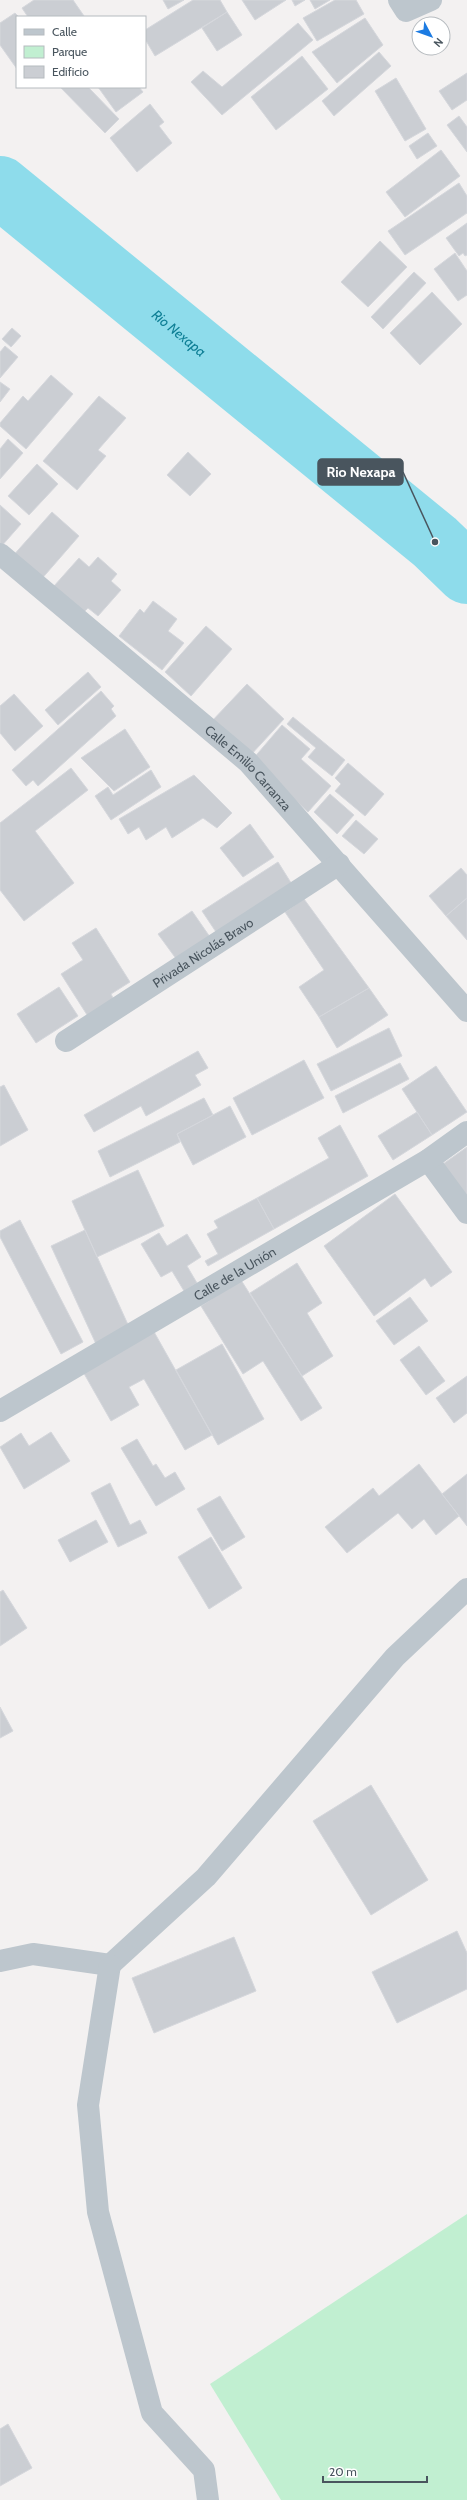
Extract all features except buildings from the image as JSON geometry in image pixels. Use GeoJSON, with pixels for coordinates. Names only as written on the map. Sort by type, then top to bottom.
{"type":"FeatureCollection","features":[{"type":"Feature","properties":{"kind":"street"},"geometry":{"type":"LineString","coordinates":[[399,0],[406,11],[431,0]]}},
{"type":"Feature","properties":{"kind":"street","name":"Calle Emilio Carranza"},"geometry":{"type":"LineString","coordinates":[[0,554],[248,762],[467,1011]]}},
{"type":"Feature","properties":{"kind":"street","name":"Privada Nicolás Bravo"},"geometry":{"type":"LineString","coordinates":[[66,1041],[339,864]]}},
{"type":"Feature","properties":{"kind":"street","name":"Calle de la Unión"},"geometry":{"type":"LineString","coordinates":[[0,1411],[428,1160],[467,1132]]}},
{"type":"Feature","properties":{"kind":"street"},"geometry":{"type":"LineString","coordinates":[[428,1160],[467,1213]]}},
{"type":"Feature","properties":{"kind":"street"},"geometry":{"type":"LineString","coordinates":[[208,2500],[204,2470],[152,2413],[98,2212],[88,2105],[110,1965],[206,1877],[395,1657],[467,1589]]}},
{"type":"Feature","properties":{"kind":"street"},"geometry":{"type":"LineString","coordinates":[[0,1961],[33,1954],[110,1965]]}},
{"type":"Feature","properties":{"kind":"green space"},"geometry":{"type":"Polygon","coordinates":[[[467,2214],[467,2500],[281,2500],[210,2384],[467,2214]]]}},
{"type":"Feature","properties":{"kind":"waterway","name":"Rio Nexapa"},"geometry":{"type":"LineString","coordinates":[[0,187],[435,542],[467,573]]}},
{"type":"Feature","properties":{"kind":"place","name":"Rio Nexapa"},"geometry":{"type":"Point","coordinates":[435,542]}}]}
